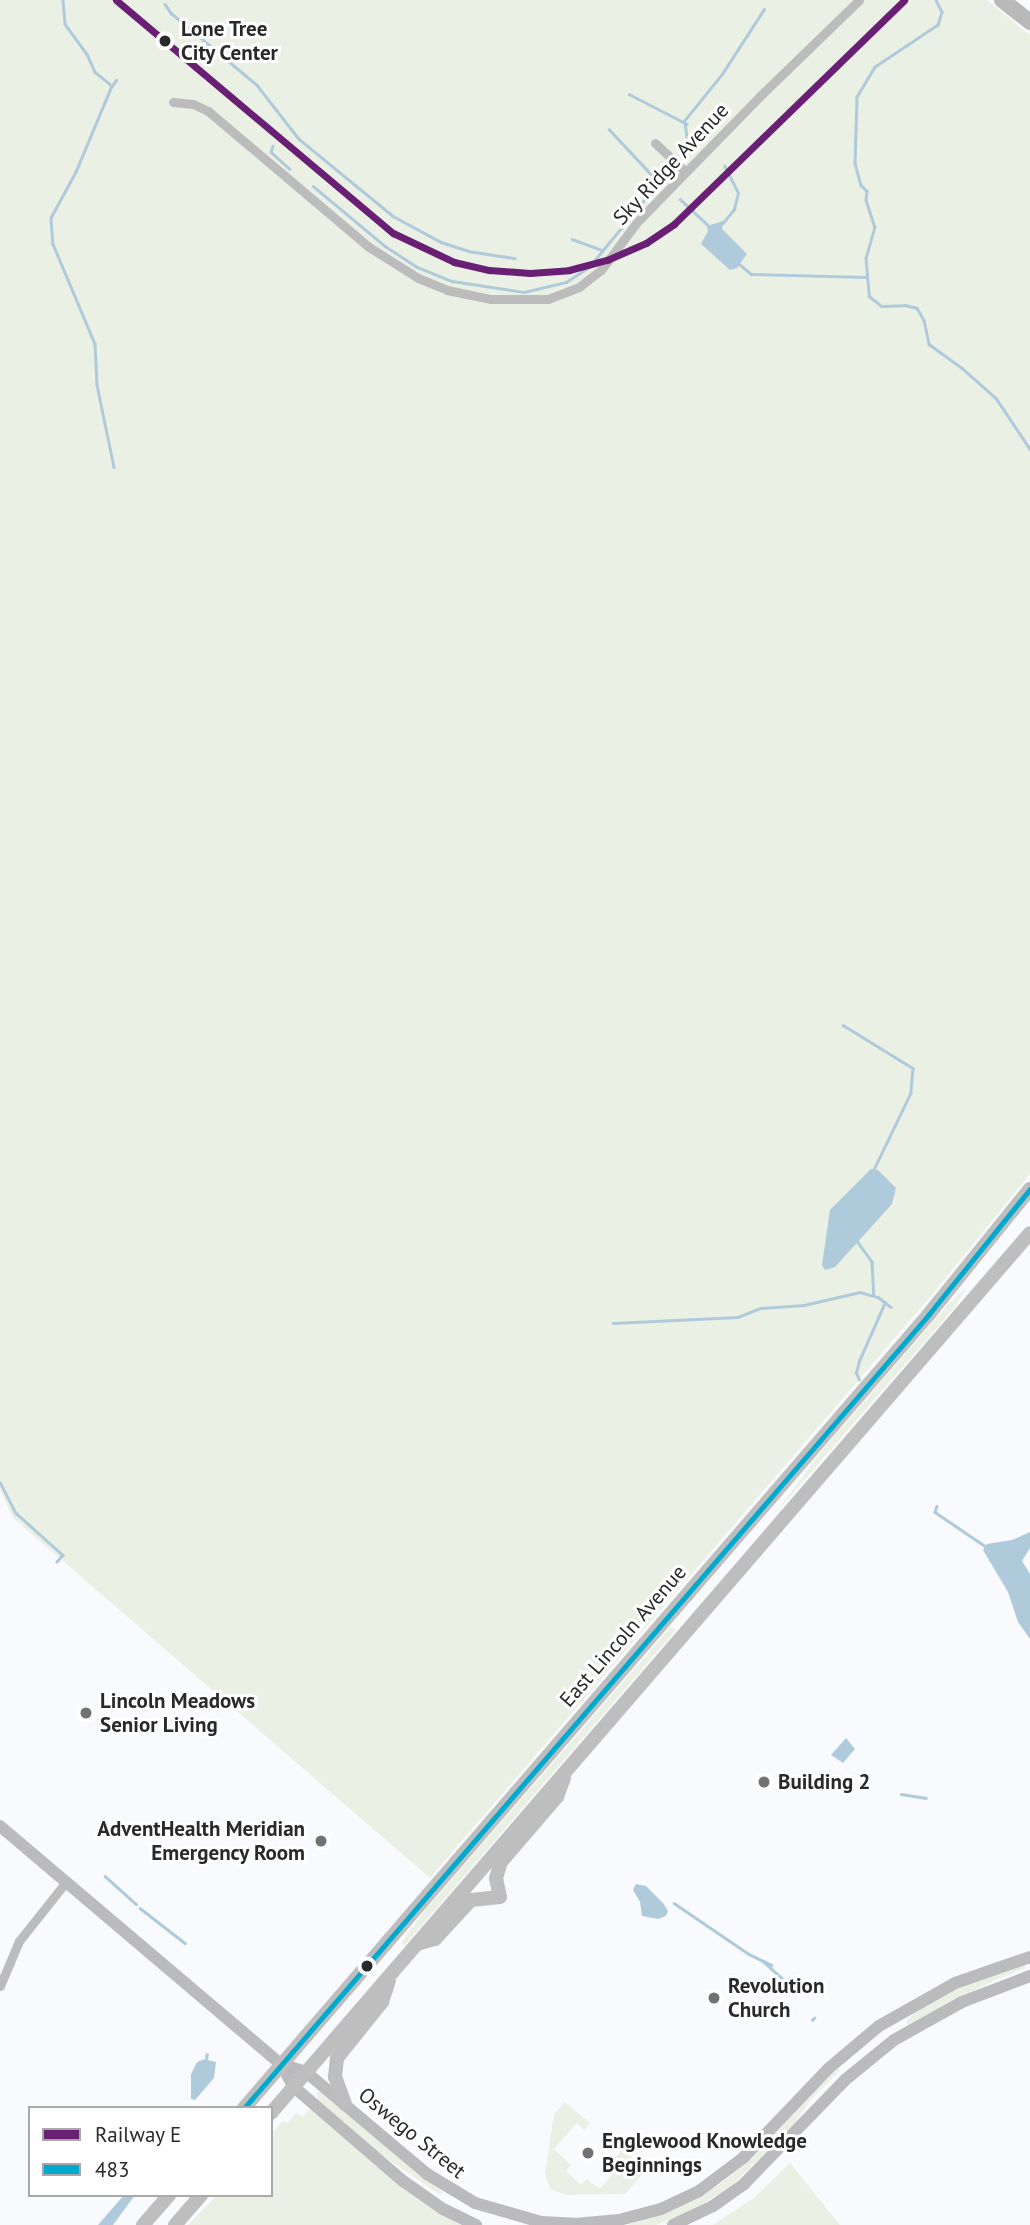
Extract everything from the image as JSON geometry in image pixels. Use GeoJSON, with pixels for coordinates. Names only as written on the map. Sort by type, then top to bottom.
{"type":"FeatureCollection","features":[{"type":"Feature","properties":{"kind":"highway"},"geometry":{"type":"LineString","coordinates":[[1002,0],[1030,22]]}},
{"type":"Feature","properties":{"kind":"main road","name":"East Lincoln Avenue"},"geometry":{"type":"LineString","coordinates":[[246,2106],[920,1324],[1030,1189]]}},
{"type":"Feature","properties":{"kind":"main road"},"geometry":{"type":"LineString","coordinates":[[273,2111],[1030,1233]]}},
{"type":"Feature","properties":{"kind":"main road"},"geometry":{"type":"LineString","coordinates":[[417,1944],[435,1939],[471,1900],[484,1896],[500,1897],[496,1878],[501,1862],[558,1797],[566,1772]]}},
{"type":"Feature","properties":{"kind":"main road","name":"Oswego Street"},"geometry":{"type":"LineString","coordinates":[[0,1826],[281,2064],[294,2087],[410,2186],[443,2209],[476,2225]]}},
{"type":"Feature","properties":{"kind":"main road","name":"Oswego Street"},"geometry":{"type":"LineString","coordinates":[[281,2064],[306,2072],[427,2175],[475,2203],[541,2222],[612,2221],[667,2207],[718,2179],[749,2152],[843,2055],[908,2008],[970,1976],[1030,1956]]}},
{"type":"Feature","properties":{"kind":"main road"},"geometry":{"type":"LineString","coordinates":[[345,2104],[335,2077],[337,2058],[382,2002],[391,1974]]}},
{"type":"Feature","properties":{"kind":"main road"},"geometry":{"type":"LineString","coordinates":[[673,2225],[708,2208],[744,2183],[845,2080],[894,2040],[962,2002],[1030,1976]]}},
{"type":"Feature","properties":{"kind":"main road"},"geometry":{"type":"LineString","coordinates":[[143,2225],[167,2197]]}},
{"type":"Feature","properties":{"kind":"main road"},"geometry":{"type":"LineString","coordinates":[[175,2225],[199,2197]]}},
{"type":"Feature","properties":{"kind":"street","name":"Sky Ridge Avenue"},"geometry":{"type":"LineString","coordinates":[[173,102],[193,104],[208,111],[390,262],[438,286],[491,299],[548,299],[584,284],[610,260],[637,222],[859,0]]}},
{"type":"Feature","properties":{"kind":"street"},"geometry":{"type":"LineString","coordinates":[[655,143],[686,172]]}},
{"type":"Feature","properties":{"kind":"street"},"geometry":{"type":"LineString","coordinates":[[0,1986],[16,1945],[66,1882]]}},
{"type":"Feature","properties":{"kind":"shaded area"},"geometry":{"type":"Polygon","coordinates":[[[0,0],[987,0],[1030,35],[1030,1174],[931,1296],[430,1878],[13,1518],[0,1490],[0,0]]]}},
{"type":"Feature","properties":{"kind":"shaded area"},"geometry":{"type":"Polygon","coordinates":[[[966,1288],[955,1307],[774,1515],[824,1448],[949,1303],[966,1288]]]}},
{"type":"Feature","properties":{"kind":"shaded area"},"geometry":{"type":"Polygon","coordinates":[[[670,1628],[677,1629],[404,1946],[401,1943],[426,1909],[670,1628]]]}},
{"type":"Feature","properties":{"kind":"shaded area"},"geometry":{"type":"Polygon","coordinates":[[[1024,1964],[1025,1968],[995,1980],[908,2025],[906,2022],[920,2007],[937,1998],[978,1979],[1024,1964]]]}},
{"type":"Feature","properties":{"kind":"shaded area"},"geometry":{"type":"Polygon","coordinates":[[[838,2068],[840,2070],[810,2101],[791,2128],[731,2186],[696,2208],[656,2225],[627,2225],[674,2210],[722,2183],[752,2158],[838,2068]]]}},
{"type":"Feature","properties":{"kind":"shaded area"},"geometry":{"type":"Polygon","coordinates":[[[320,2091],[443,2192],[440,2195],[375,2150],[318,2100],[316,2095],[320,2091]]]}},
{"type":"Feature","properties":{"kind":"shaded area"},"geometry":{"type":"Polygon","coordinates":[[[565,2102],[590,2123],[584,2130],[577,2123],[554,2149],[571,2165],[566,2171],[581,2185],[587,2179],[600,2189],[622,2163],[616,2157],[622,2149],[646,2170],[625,2194],[567,2195],[550,2189],[545,2173],[554,2114],[565,2102]]]}},
{"type":"Feature","properties":{"kind":"shaded area"},"geometry":{"type":"Polygon","coordinates":[[[310,2109],[415,2197],[463,2225],[188,2225],[215,2197],[273,2197],[273,2132],[296,2113],[303,2117],[310,2109]]]}},
{"type":"Feature","properties":{"kind":"shaded area"},"geometry":{"type":"Polygon","coordinates":[[[790,2163],[840,2225],[713,2225],[755,2197],[790,2163]]]}},
{"type":"Feature","properties":{"kind":"water"},"geometry":{"type":"Polygon","coordinates":[[[723,221],[722,229],[747,254],[737,268],[730,270],[701,244],[708,231],[707,226],[723,221]]]}},
{"type":"Feature","properties":{"kind":"water"},"geometry":{"type":"Polygon","coordinates":[[[871,1169],[878,1170],[896,1188],[892,1204],[835,1267],[825,1270],[822,1265],[830,1210],[871,1169]]]}},
{"type":"Feature","properties":{"kind":"water"},"geometry":{"type":"Polygon","coordinates":[[[1030,1532],[1030,1548],[1022,1561],[1030,1574],[1030,1639],[1018,1622],[1008,1592],[983,1550],[987,1544],[1012,1540],[1030,1532]]]}},
{"type":"Feature","properties":{"kind":"water"},"geometry":{"type":"Polygon","coordinates":[[[846,1738],[855,1749],[843,1763],[831,1755],[846,1738]]]}},
{"type":"Feature","properties":{"kind":"water"},"geometry":{"type":"Polygon","coordinates":[[[636,1884],[646,1886],[663,1903],[668,1911],[666,1916],[658,1919],[642,1916],[640,1902],[633,1890],[636,1884]]]}},
{"type":"Feature","properties":{"kind":"water"},"geometry":{"type":"Polygon","coordinates":[[[206,2053],[209,2054],[208,2060],[216,2062],[214,2078],[195,2100],[191,2099],[191,2074],[197,2062],[205,2059],[206,2053]]]}},
{"type":"Feature","properties":{"kind":"water"},"geometry":{"type":"Polygon","coordinates":[[[122,2197],[134,2197],[113,2225],[98,2225],[122,2197]]]}},
{"type":"Feature","properties":{"kind":"waterway"},"geometry":{"type":"LineString","coordinates":[[63,0],[65,24],[87,54],[95,72],[112,86],[116,80]]}},
{"type":"Feature","properties":{"kind":"waterway"},"geometry":{"type":"LineString","coordinates":[[936,0],[942,12],[938,25],[875,67],[857,97],[855,163],[861,185],[867,191],[866,200],[875,227],[866,258],[869,296],[882,306],[905,305],[917,308],[924,320],[929,344],[996,398],[1030,449]]}},
{"type":"Feature","properties":{"kind":"waterway"},"geometry":{"type":"LineString","coordinates":[[165,4],[171,13],[257,85],[299,139],[393,216],[441,242],[468,251],[514,258]]}},
{"type":"Feature","properties":{"kind":"waterway"},"geometry":{"type":"LineString","coordinates":[[688,146],[684,121],[722,74],[764,9]]}},
{"type":"Feature","properties":{"kind":"waterway"},"geometry":{"type":"LineString","coordinates":[[112,86],[76,172],[51,218],[53,244],[95,344],[97,385],[114,467]]}},
{"type":"Feature","properties":{"kind":"waterway"},"geometry":{"type":"LineString","coordinates":[[629,94],[687,124]]}},
{"type":"Feature","properties":{"kind":"waterway"},"geometry":{"type":"LineString","coordinates":[[609,129],[651,174],[665,177]]}},
{"type":"Feature","properties":{"kind":"waterway"},"geometry":{"type":"LineString","coordinates":[[273,146],[271,152],[290,169]]}},
{"type":"Feature","properties":{"kind":"waterway"},"geometry":{"type":"LineString","coordinates":[[722,224],[734,209],[738,193],[724,166]]}},
{"type":"Feature","properties":{"kind":"waterway"},"geometry":{"type":"LineString","coordinates":[[313,186],[385,246],[417,267],[452,281],[524,292],[566,282],[589,267],[653,189],[652,175]]}},
{"type":"Feature","properties":{"kind":"waterway"},"geometry":{"type":"LineString","coordinates":[[680,199],[708,225]]}},
{"type":"Feature","properties":{"kind":"waterway"},"geometry":{"type":"LineString","coordinates":[[572,239],[602,250]]}},
{"type":"Feature","properties":{"kind":"waterway"},"geometry":{"type":"LineString","coordinates":[[738,263],[751,274],[867,277]]}},
{"type":"Feature","properties":{"kind":"waterway"},"geometry":{"type":"LineString","coordinates":[[843,1025],[913,1068],[911,1093],[874,1170]]}},
{"type":"Feature","properties":{"kind":"waterway"},"geometry":{"type":"LineString","coordinates":[[857,1241],[872,1262],[874,1295]]}},
{"type":"Feature","properties":{"kind":"waterway"},"geometry":{"type":"LineString","coordinates":[[613,1323],[738,1317],[760,1308],[804,1305],[860,1292],[878,1297],[891,1307]]}},
{"type":"Feature","properties":{"kind":"waterway"},"geometry":{"type":"LineString","coordinates":[[859,1380],[856,1373],[859,1361],[885,1302]]}},
{"type":"Feature","properties":{"kind":"waterway"},"geometry":{"type":"LineString","coordinates":[[0,1482],[16,1513],[63,1555],[57,1562]]}},
{"type":"Feature","properties":{"kind":"waterway"},"geometry":{"type":"LineString","coordinates":[[937,1506],[935,1512],[988,1548]]}},
{"type":"Feature","properties":{"kind":"waterway"},"geometry":{"type":"LineString","coordinates":[[901,1794],[926,1798]]}},
{"type":"Feature","properties":{"kind":"waterway"},"geometry":{"type":"LineString","coordinates":[[105,1876],[136,1904]]}},
{"type":"Feature","properties":{"kind":"waterway"},"geometry":{"type":"LineString","coordinates":[[674,1903],[749,1954],[772,1965]]}},
{"type":"Feature","properties":{"kind":"waterway"},"geometry":{"type":"LineString","coordinates":[[140,1908],[185,1943]]}},
{"type":"Feature","properties":{"kind":"waterway"},"geometry":{"type":"LineString","coordinates":[[763,1961],[783,1979]]}},
{"type":"Feature","properties":{"kind":"rail line","name":"E"},"geometry":{"type":"LineString","coordinates":[[116,0],[393,233],[454,262],[489,270],[530,273],[569,270],[607,260],[646,243],[674,224],[904,0]]}},
{"type":"Feature","properties":{"kind":"transit line","name":"483"},"geometry":{"type":"LineString","coordinates":[[246,2106],[929,1314],[1030,1189]]}},
{"type":"Feature","properties":{"kind":"place","name":"Lone Tree City Center"},"geometry":{"type":"Point","coordinates":[165,41]}},
{"type":"Feature","properties":{"kind":"place","name":"Lincoln Meadows Senior Living"},"geometry":{"type":"Point","coordinates":[86,1713]}},
{"type":"Feature","properties":{"kind":"place","name":"Building 2"},"geometry":{"type":"Point","coordinates":[764,1782]}},
{"type":"Feature","properties":{"kind":"place","name":"AdventHealth Meridian Emergency Room"},"geometry":{"type":"Point","coordinates":[321,1841]}},
{"type":"Feature","properties":{"kind":"place","name":"Revolution Church"},"geometry":{"type":"Point","coordinates":[714,1998]}},
{"type":"Feature","properties":{"kind":"place","name":"Englewood Knowledge Beginnings"},"geometry":{"type":"Point","coordinates":[588,2153]}}]}
